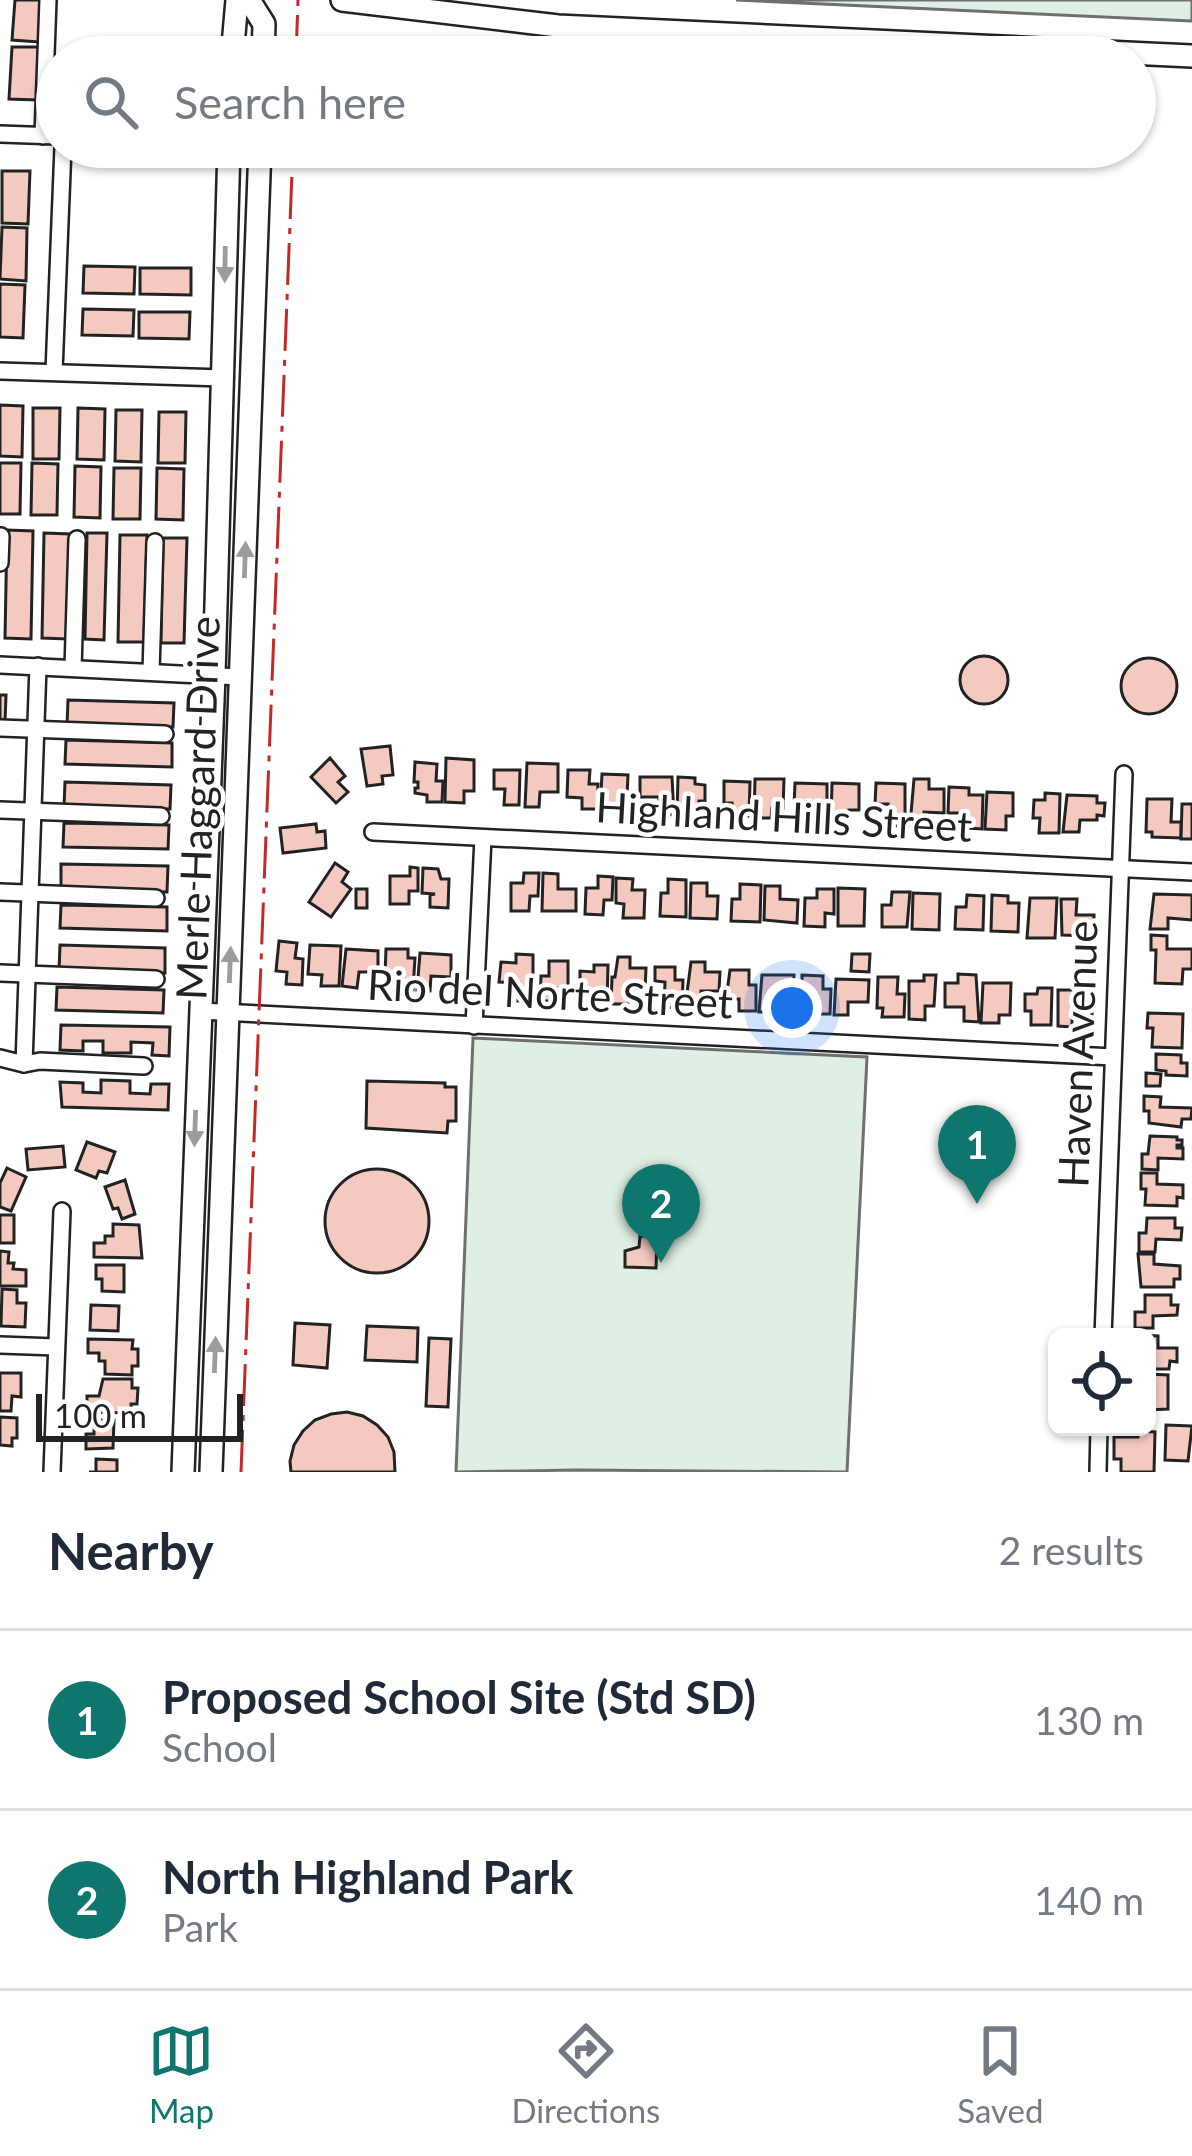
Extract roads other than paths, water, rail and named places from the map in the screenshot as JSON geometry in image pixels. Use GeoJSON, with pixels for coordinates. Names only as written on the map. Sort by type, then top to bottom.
{"type":"FeatureCollection","features":[{"type":"Feature","properties":{"kind":"main road"},"geometry":{"type":"LineString","coordinates":[[234,36],[237,0]]}},
{"type":"Feature","properties":{"kind":"main road"},"geometry":{"type":"LineString","coordinates":[[250,0],[264,25],[264,36]]}},
{"type":"Feature","properties":{"kind":"main road"},"geometry":{"type":"LineString","coordinates":[[342,0],[558,26],[769,36]]}},
{"type":"Feature","properties":{"kind":"main road"},"geometry":{"type":"LineString","coordinates":[[1156,54],[1192,56]]}},
{"type":"Feature","properties":{"kind":"main road","name":"Merle Haggard Drive"},"geometry":{"type":"LineString","coordinates":[[183,1472],[228,168]]}},
{"type":"Feature","properties":{"kind":"main road","name":"Merle Haggard Drive"},"geometry":{"type":"LineString","coordinates":[[211,1472],[259,168]]}},
{"type":"Feature","properties":{"kind":"street"},"geometry":{"type":"LineString","coordinates":[[48,0],[49,36]]}},
{"type":"Feature","properties":{"kind":"street"},"geometry":{"type":"LineString","coordinates":[[0,134],[36,135]]}},
{"type":"Feature","properties":{"kind":"street"},"geometry":{"type":"LineString","coordinates":[[54,372],[62,168]]}},
{"type":"Feature","properties":{"kind":"street"},"geometry":{"type":"LineString","coordinates":[[0,370],[223,378]]}},
{"type":"Feature","properties":{"kind":"street"},"geometry":{"type":"LineString","coordinates":[[0,562],[1,536]]}},
{"type":"Feature","properties":{"kind":"street"},"geometry":{"type":"LineString","coordinates":[[73,668],[77,539]]}},
{"type":"Feature","properties":{"kind":"street"},"geometry":{"type":"LineString","coordinates":[[151,672],[155,542]]}},
{"type":"Feature","properties":{"kind":"street"},"geometry":{"type":"LineString","coordinates":[[0,665],[240,677]]}},
{"type":"Feature","properties":{"kind":"street"},"geometry":{"type":"LineString","coordinates":[[25,1064],[38,667]]}},
{"type":"Feature","properties":{"kind":"street"},"geometry":{"type":"LineString","coordinates":[[0,728],[165,734]]}},
{"type":"Feature","properties":{"kind":"street","name":"Haven Avenue"},"geometry":{"type":"LineString","coordinates":[[1103,1328],[1124,774]]}},
{"type":"Feature","properties":{"kind":"street"},"geometry":{"type":"LineString","coordinates":[[0,810],[161,815]]}},
{"type":"Feature","properties":{"kind":"street","name":"Highland Hills Street"},"geometry":{"type":"LineString","coordinates":[[373,832],[1192,872]]}},
{"type":"Feature","properties":{"kind":"street"},"geometry":{"type":"LineString","coordinates":[[474,1026],[483,838]]}},
{"type":"Feature","properties":{"kind":"street"},"geometry":{"type":"LineString","coordinates":[[0,892],[156,898]]}},
{"type":"Feature","properties":{"kind":"street"},"geometry":{"type":"LineString","coordinates":[[0,973],[156,979]]}},
{"type":"Feature","properties":{"kind":"street","name":"Rio del Norte Street"},"geometry":{"type":"LineString","coordinates":[[200,1011],[1113,1057]]}},
{"type":"Feature","properties":{"kind":"street"},"geometry":{"type":"LineString","coordinates":[[0,1058],[25,1064],[144,1066]]}},
{"type":"Feature","properties":{"kind":"street"},"geometry":{"type":"LineString","coordinates":[[52,1472],[62,1211]]}},
{"type":"Feature","properties":{"kind":"street"},"geometry":{"type":"LineString","coordinates":[[0,1346],[56,1348]]}},
{"type":"Feature","properties":{"kind":"street"},"geometry":{"type":"LineString","coordinates":[[1098,1472],[1100,1436]]}},
{"type":"Feature","properties":{"kind":"place","name":"Proposed School Site (Std SD)"},"geometry":{"type":"Point","coordinates":[977,1204]}},
{"type":"Feature","properties":{"kind":"place","name":"North Highland Park"},"geometry":{"type":"Point","coordinates":[661,1263]}}]}
